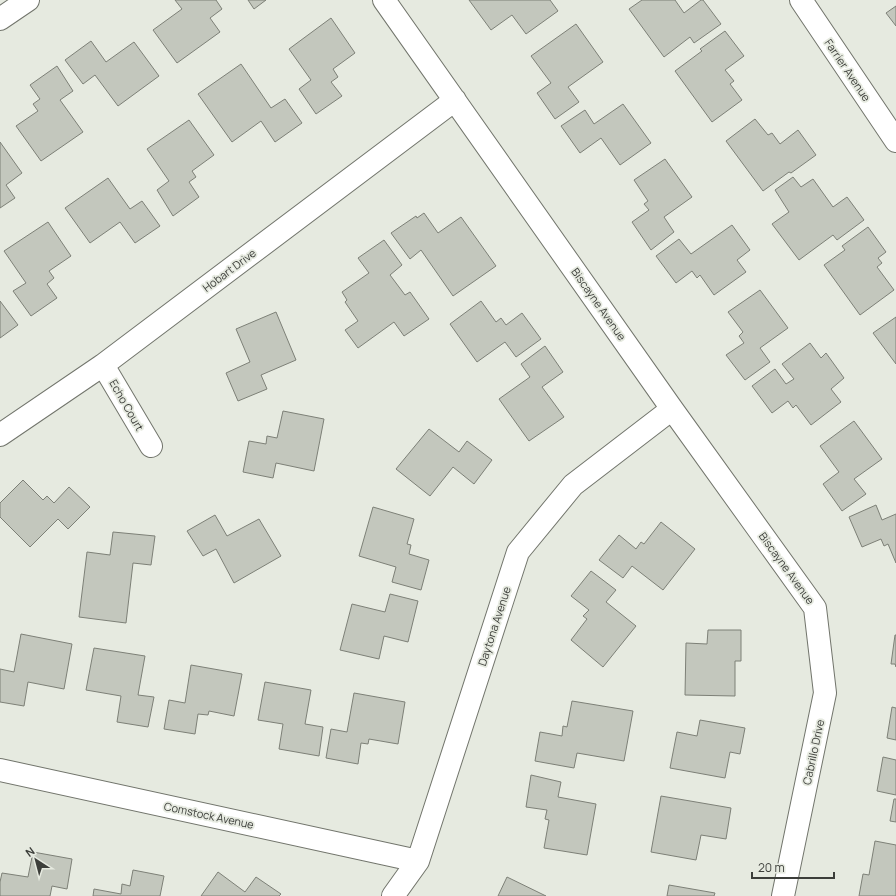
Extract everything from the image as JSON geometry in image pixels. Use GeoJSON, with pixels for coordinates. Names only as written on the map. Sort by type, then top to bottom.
{"type":"FeatureCollection","features":[{"type":"Feature","properties":{"kind":"street"},"geometry":{"type":"LineString","coordinates":[[0,19],[28,0]]}},
{"type":"Feature","properties":{"kind":"street","name":"Biscayne Avenue"},"geometry":{"type":"LineString","coordinates":[[384,0],[672,409],[815,608]]}},
{"type":"Feature","properties":{"kind":"street","name":"Farrier Avenue"},"geometry":{"type":"LineString","coordinates":[[801,0],[896,140]]}},
{"type":"Feature","properties":{"kind":"street","name":"Hobart Drive"},"geometry":{"type":"LineString","coordinates":[[0,435],[103,365],[455,100]]}},
{"type":"Feature","properties":{"kind":"street","name":"Echo Court"},"geometry":{"type":"LineString","coordinates":[[103,365],[151,446]]}},
{"type":"Feature","properties":{"kind":"street","name":"Daytona Avenue"},"geometry":{"type":"LineString","coordinates":[[393,896],[418,861],[518,552],[573,485],[672,409]]}},
{"type":"Feature","properties":{"kind":"street","name":"Cabrillo Drive"},"geometry":{"type":"LineString","coordinates":[[783,896],[825,693],[815,608]]}},
{"type":"Feature","properties":{"kind":"street","name":"Comstock Avenue"},"geometry":{"type":"LineString","coordinates":[[0,770],[418,861]]}},
{"type":"Feature","properties":{"kind":"building"},"geometry":{"type":"Polygon","coordinates":[[[175,0],[216,0],[222,9],[210,18],[220,32],[177,63],[153,30],[182,9],[175,0]]]}},
{"type":"Feature","properties":{"kind":"building"},"geometry":{"type":"Polygon","coordinates":[[[248,0],[266,0],[254,9],[248,0]]]}},
{"type":"Feature","properties":{"kind":"building"},"geometry":{"type":"Polygon","coordinates":[[[469,0],[550,0],[558,11],[526,34],[512,15],[491,30],[469,0]]]}},
{"type":"Feature","properties":{"kind":"building"},"geometry":{"type":"Polygon","coordinates":[[[642,0],[675,0],[684,13],[703,0],[721,24],[694,43],[690,37],[664,57],[629,9],[642,0]]]}},
{"type":"Feature","properties":{"kind":"building"},"geometry":{"type":"Polygon","coordinates":[[[896,6],[896,26],[886,13],[896,6]]]}},
{"type":"Feature","properties":{"kind":"building"},"geometry":{"type":"Polygon","coordinates":[[[331,18],[355,53],[333,69],[338,77],[331,82],[342,96],[316,114],[299,89],[311,80],[289,49],[331,18]]]}},
{"type":"Feature","properties":{"kind":"building"},"geometry":{"type":"Polygon","coordinates":[[[576,24],[603,62],[568,87],[579,102],[555,119],[537,93],[551,83],[531,56],[576,24]]]}},
{"type":"Feature","properties":{"kind":"building"},"geometry":{"type":"Polygon","coordinates":[[[725,31],[744,56],[725,70],[734,81],[730,84],[742,100],[712,122],[675,71],[702,51],[700,49],[725,31]]]}},
{"type":"Feature","properties":{"kind":"building"},"geometry":{"type":"Polygon","coordinates":[[[91,41],[106,62],[134,42],[159,76],[118,106],[95,75],[83,84],[65,60],[91,41]]]}},
{"type":"Feature","properties":{"kind":"building"},"geometry":{"type":"Polygon","coordinates":[[[241,64],[271,108],[285,99],[302,123],[275,142],[261,121],[232,142],[198,94],[241,64]]]}},
{"type":"Feature","properties":{"kind":"building"},"geometry":{"type":"Polygon","coordinates":[[[57,66],[73,91],[60,100],[83,132],[41,161],[16,126],[38,111],[33,104],[40,99],[30,85],[57,66]]]}},
{"type":"Feature","properties":{"kind":"building"},"geometry":{"type":"Polygon","coordinates":[[[623,104],[651,143],[620,165],[601,138],[580,153],[561,126],[585,110],[594,124],[623,104]]]}},
{"type":"Feature","properties":{"kind":"building"},"geometry":{"type":"Polygon","coordinates":[[[755,119],[768,135],[772,133],[780,144],[798,130],[816,155],[763,191],[726,141],[755,119]]]}},
{"type":"Feature","properties":{"kind":"building"},"geometry":{"type":"Polygon","coordinates":[[[189,120],[214,155],[192,171],[196,177],[189,182],[199,197],[173,216],[157,190],[169,181],[147,149],[189,120]]]}},
{"type":"Feature","properties":{"kind":"building"},"geometry":{"type":"Polygon","coordinates":[[[0,142],[22,173],[6,185],[15,198],[0,208],[0,142]]]}},
{"type":"Feature","properties":{"kind":"building"},"geometry":{"type":"Polygon","coordinates":[[[665,159],[692,197],[664,217],[674,232],[651,250],[632,222],[649,210],[644,204],[648,201],[634,180],[665,159]]]}},
{"type":"Feature","properties":{"kind":"building"},"geometry":{"type":"Polygon","coordinates":[[[793,177],[801,187],[813,179],[833,207],[847,197],[864,220],[837,240],[833,235],[799,260],[772,224],[789,212],[775,190],[793,177]]]}},
{"type":"Feature","properties":{"kind":"building"},"geometry":{"type":"Polygon","coordinates":[[[108,178],[130,209],[142,201],[160,226],[135,243],[120,222],[90,243],[65,208],[108,178]]]}},
{"type":"Feature","properties":{"kind":"building"},"geometry":{"type":"Polygon","coordinates":[[[424,213],[438,233],[461,217],[496,266],[453,296],[421,250],[410,259],[391,233],[416,216],[417,218],[424,213]]]}},
{"type":"Feature","properties":{"kind":"building"},"geometry":{"type":"Polygon","coordinates":[[[48,222],[71,256],[49,271],[54,278],[47,284],[57,298],[31,316],[13,291],[26,283],[4,251],[48,222]]]}},
{"type":"Feature","properties":{"kind":"building"},"geometry":{"type":"Polygon","coordinates":[[[732,225],[750,250],[737,260],[746,272],[714,295],[700,275],[697,278],[692,271],[676,283],[656,256],[679,239],[691,254],[732,225]]]}},
{"type":"Feature","properties":{"kind":"building"},"geometry":{"type":"Polygon","coordinates":[[[868,227],[886,252],[878,258],[882,263],[877,267],[894,290],[860,315],[824,265],[845,250],[842,246],[868,227]]]}},
{"type":"Feature","properties":{"kind":"building"},"geometry":{"type":"Polygon","coordinates":[[[384,240],[402,265],[390,275],[405,295],[410,292],[429,319],[404,336],[394,322],[358,348],[345,330],[358,321],[345,302],[347,300],[342,292],[369,273],[358,258],[384,240]]]}},
{"type":"Feature","properties":{"kind":"building"},"geometry":{"type":"Polygon","coordinates":[[[760,290],[788,328],[760,348],[770,362],[745,380],[726,355],[744,343],[739,336],[743,332],[728,312],[760,290]]]}},
{"type":"Feature","properties":{"kind":"building"},"geometry":{"type":"Polygon","coordinates":[[[0,301],[18,325],[0,338],[0,301]]]}},
{"type":"Feature","properties":{"kind":"building"},"geometry":{"type":"Polygon","coordinates":[[[481,301],[496,322],[501,318],[506,325],[522,313],[541,339],[516,357],[505,342],[477,362],[450,324],[481,301]]]}},
{"type":"Feature","properties":{"kind":"building"},"geometry":{"type":"Polygon","coordinates":[[[276,312],[296,360],[261,375],[267,389],[238,401],[226,373],[250,362],[236,329],[276,312]]]}},
{"type":"Feature","properties":{"kind":"building"},"geometry":{"type":"Polygon","coordinates":[[[896,317],[896,364],[873,333],[896,317]]]}},
{"type":"Feature","properties":{"kind":"building"},"geometry":{"type":"Polygon","coordinates":[[[810,343],[821,358],[826,353],[844,378],[831,389],[841,402],[811,425],[796,405],[793,408],[788,401],[772,413],[752,386],[775,369],[786,384],[794,379],[782,364],[810,343]]]}},
{"type":"Feature","properties":{"kind":"building"},"geometry":{"type":"Polygon","coordinates":[[[545,346],[563,372],[542,387],[564,417],[529,441],[499,399],[530,377],[521,364],[545,346]]]}},
{"type":"Feature","properties":{"kind":"building"},"geometry":{"type":"Polygon","coordinates":[[[283,411],[324,419],[314,471],[276,463],[273,478],[243,472],[249,441],[266,444],[267,436],[277,438],[283,411]]]}},
{"type":"Feature","properties":{"kind":"building"},"geometry":{"type":"Polygon","coordinates":[[[854,421],[882,459],[854,479],[866,494],[842,511],[823,484],[839,472],[820,446],[854,421]]]}},
{"type":"Feature","properties":{"kind":"building"},"geometry":{"type":"Polygon","coordinates":[[[429,429],[459,452],[467,441],[492,460],[474,484],[453,467],[430,496],[396,469],[429,429]]]}},
{"type":"Feature","properties":{"kind":"building"},"geometry":{"type":"Polygon","coordinates":[[[23,480],[43,500],[47,496],[54,503],[69,487],[90,507],[68,529],[58,519],[30,547],[0,517],[0,503],[23,480]]]}},
{"type":"Feature","properties":{"kind":"building"},"geometry":{"type":"Polygon","coordinates":[[[876,505],[882,520],[896,514],[896,563],[888,544],[884,546],[881,539],[862,547],[849,517],[876,505]]]}},
{"type":"Feature","properties":{"kind":"building"},"geometry":{"type":"Polygon","coordinates":[[[373,507],[414,519],[407,544],[411,545],[409,554],[429,560],[421,590],[392,582],[396,567],[359,556],[373,507]]]}},
{"type":"Feature","properties":{"kind":"building"},"geometry":{"type":"Polygon","coordinates":[[[215,515],[227,536],[259,519],[281,556],[234,583],[216,549],[203,556],[187,531],[215,515]]]}},
{"type":"Feature","properties":{"kind":"building"},"geometry":{"type":"Polygon","coordinates":[[[661,522],[695,549],[663,590],[632,566],[623,578],[599,560],[619,535],[636,549],[641,542],[644,544],[661,522]]]}},
{"type":"Feature","properties":{"kind":"building"},"geometry":{"type":"Polygon","coordinates":[[[113,532],[155,536],[151,565],[133,563],[126,623],[79,617],[87,552],[110,555],[113,532]]]}},
{"type":"Feature","properties":{"kind":"building"},"geometry":{"type":"Polygon","coordinates":[[[591,571],[616,590],[606,602],[636,626],[603,667],[571,640],[587,619],[583,616],[589,610],[571,596],[591,571]]]}},
{"type":"Feature","properties":{"kind":"building"},"geometry":{"type":"Polygon","coordinates":[[[390,594],[418,601],[408,642],[384,636],[379,659],[340,650],[352,604],[385,612],[390,594]]]}},
{"type":"Feature","properties":{"kind":"building"},"geometry":{"type":"Polygon","coordinates":[[[708,630],[741,630],[741,661],[735,661],[735,696],[685,695],[686,643],[707,644],[708,630]]]}},
{"type":"Feature","properties":{"kind":"building"},"geometry":{"type":"Polygon","coordinates":[[[21,634],[72,644],[64,689],[28,682],[24,706],[0,702],[0,669],[14,672],[21,634]]]}},
{"type":"Feature","properties":{"kind":"building"},"geometry":{"type":"Polygon","coordinates":[[[895,635],[896,667],[895,664],[891,664],[895,635]]]}},
{"type":"Feature","properties":{"kind":"building"},"geometry":{"type":"Polygon","coordinates":[[[94,648],[145,656],[138,695],[154,697],[148,727],[117,722],[121,696],[86,690],[94,648]]]}},
{"type":"Feature","properties":{"kind":"building"},"geometry":{"type":"Polygon","coordinates":[[[191,665],[242,674],[234,716],[209,711],[208,715],[198,714],[195,734],[164,729],[169,700],[185,703],[191,665]]]}},
{"type":"Feature","properties":{"kind":"building"},"geometry":{"type":"Polygon","coordinates":[[[265,682],[311,690],[305,724],[323,727],[319,756],[279,749],[283,724],[258,720],[265,682]]]}},
{"type":"Feature","properties":{"kind":"building"},"geometry":{"type":"Polygon","coordinates":[[[354,693],[405,702],[398,744],[369,739],[368,744],[361,743],[358,764],[326,758],[331,729],[347,732],[354,693]]]}},
{"type":"Feature","properties":{"kind":"building"},"geometry":{"type":"Polygon","coordinates":[[[572,701],[633,711],[624,761],[577,753],[574,768],[535,761],[540,732],[562,736],[563,726],[567,727],[572,701]]]}},
{"type":"Feature","properties":{"kind":"building"},"geometry":{"type":"Polygon","coordinates":[[[892,707],[896,708],[896,740],[887,738],[892,707]]]}},
{"type":"Feature","properties":{"kind":"building"},"geometry":{"type":"Polygon","coordinates":[[[700,720],[745,728],[740,754],[730,752],[725,778],[670,768],[677,732],[697,736],[700,720]]]}},
{"type":"Feature","properties":{"kind":"building"},"geometry":{"type":"Polygon","coordinates":[[[883,757],[896,760],[896,795],[877,791],[883,757]]]}},
{"type":"Feature","properties":{"kind":"building"},"geometry":{"type":"Polygon","coordinates":[[[531,775],[561,782],[558,797],[596,804],[587,855],[544,848],[549,820],[545,819],[547,810],[526,807],[531,775]]]}},
{"type":"Feature","properties":{"kind":"building"},"geometry":{"type":"Polygon","coordinates":[[[661,796],[731,808],[726,839],[701,835],[696,860],[651,852],[661,796]]]}},
{"type":"Feature","properties":{"kind":"building"},"geometry":{"type":"Polygon","coordinates":[[[894,799],[896,799],[896,822],[890,821],[894,799]]]}},
{"type":"Feature","properties":{"kind":"building"},"geometry":{"type":"Polygon","coordinates":[[[875,841],[896,845],[896,896],[859,896],[863,874],[869,875],[875,841]]]}},
{"type":"Feature","properties":{"kind":"building"},"geometry":{"type":"Polygon","coordinates":[[[33,852],[72,859],[67,889],[52,886],[50,896],[0,896],[0,882],[2,873],[28,877],[33,852]]]}},
{"type":"Feature","properties":{"kind":"building"},"geometry":{"type":"Polygon","coordinates":[[[133,870],[164,876],[160,896],[93,896],[94,889],[121,894],[122,884],[130,886],[133,870]]]}},
{"type":"Feature","properties":{"kind":"building"},"geometry":{"type":"Polygon","coordinates":[[[218,872],[245,892],[256,877],[281,894],[279,896],[201,896],[218,872]]]}},
{"type":"Feature","properties":{"kind":"building"},"geometry":{"type":"Polygon","coordinates":[[[507,877],[546,896],[498,896],[507,877]]]}},
{"type":"Feature","properties":{"kind":"building"},"geometry":{"type":"Polygon","coordinates":[[[669,885],[715,893],[714,896],[667,896],[669,885]]]}}]}
